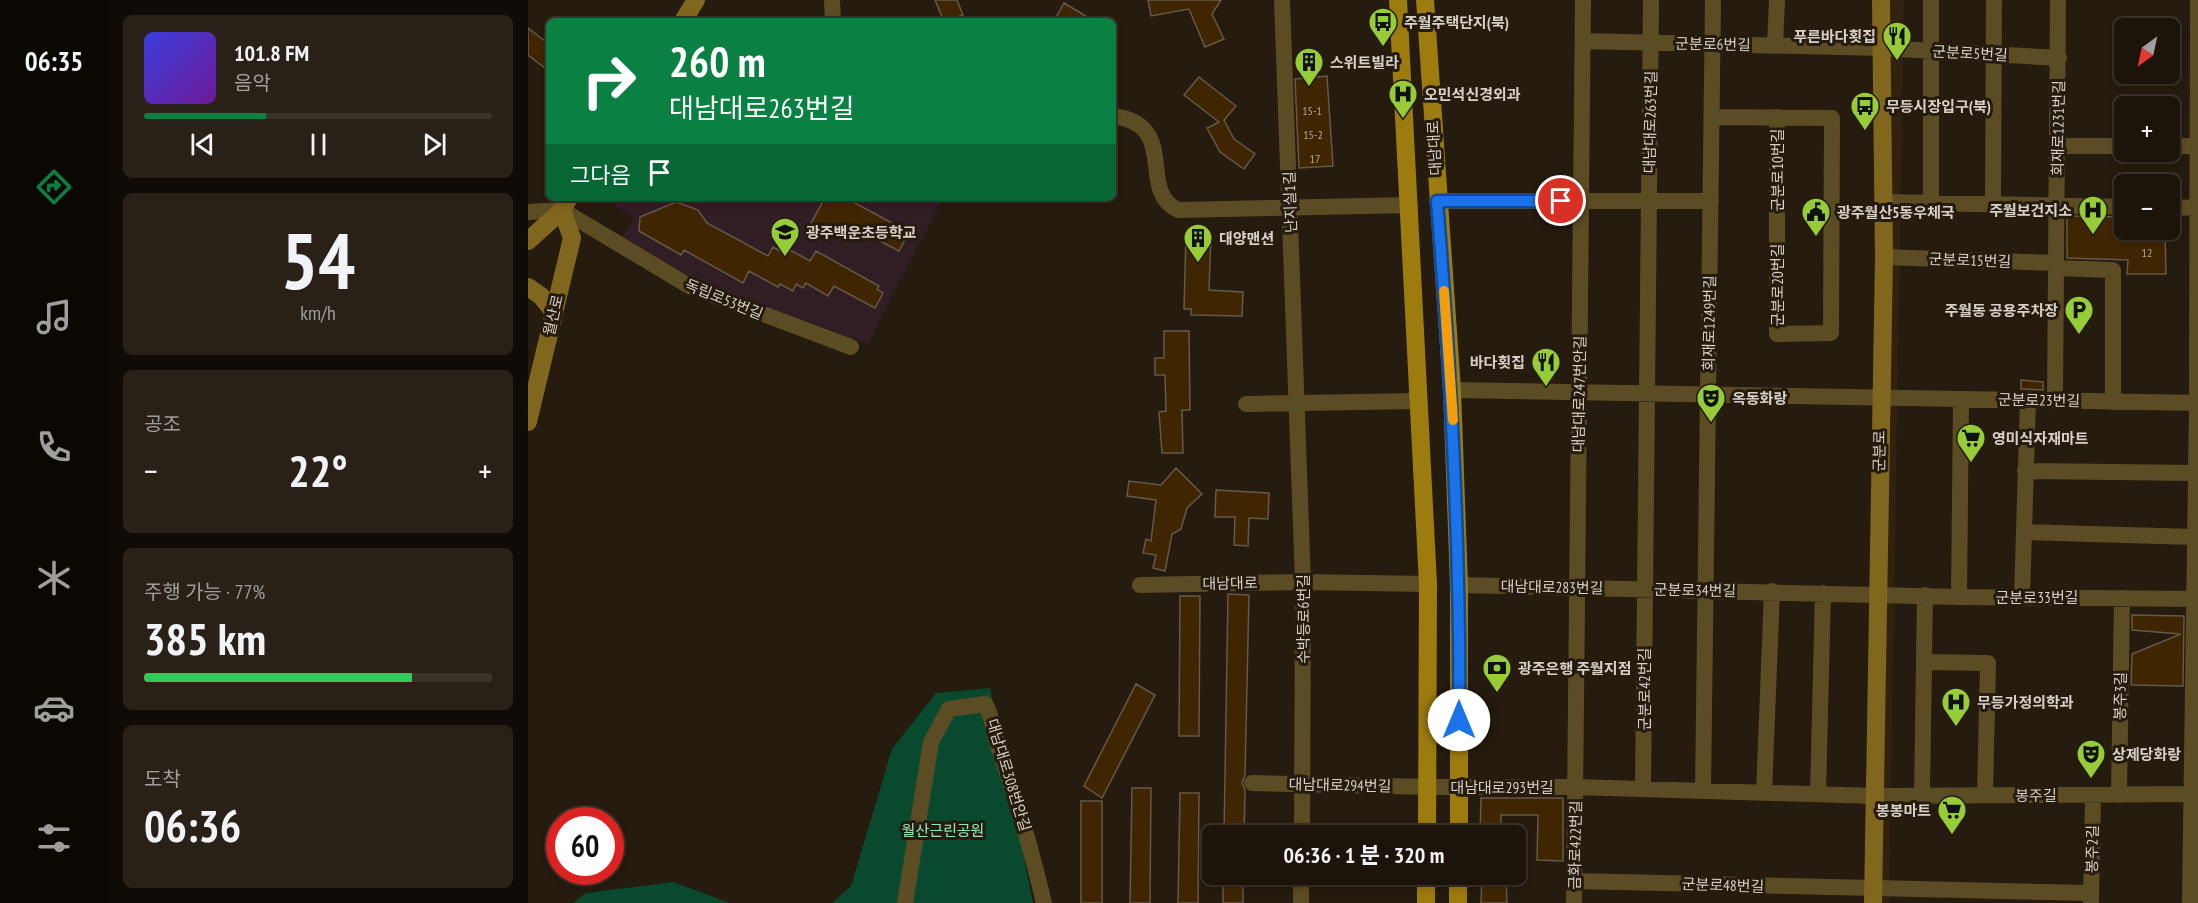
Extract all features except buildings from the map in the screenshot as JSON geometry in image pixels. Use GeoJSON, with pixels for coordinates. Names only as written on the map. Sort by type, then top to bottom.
{"type":"FeatureCollection","features":[{"type":"Feature","properties":{"kind":"main road","name":"대남대로"},"geometry":{"type":"LineString","coordinates":[[1398,0],[1428,584],[1427,825]]}},
{"type":"Feature","properties":{"kind":"main road","name":"대남대로"},"geometry":{"type":"LineString","coordinates":[[1425,0],[1437,201],[1452,390],[1460,585],[1459,825]]}},
{"type":"Feature","properties":{"kind":"main road"},"geometry":{"type":"LineString","coordinates":[[1426,885],[1426,903]]}},
{"type":"Feature","properties":{"kind":"main road"},"geometry":{"type":"LineString","coordinates":[[1458,885],[1458,903]]}},
{"type":"Feature","properties":{"kind":"street"},"geometry":{"type":"LineString","coordinates":[[684,18],[696,0]]}},
{"type":"Feature","properties":{"kind":"street"},"geometry":{"type":"LineString","coordinates":[[832,0],[834,18]]}},
{"type":"Feature","properties":{"kind":"street","name":"난지실1길"},"geometry":{"type":"LineString","coordinates":[[1282,0],[1297,404]]}},
{"type":"Feature","properties":{"kind":"street","name":"대남대로247번안길"},"geometry":{"type":"LineString","coordinates":[[1575,787],[1583,0]]}},
{"type":"Feature","properties":{"kind":"street"},"geometry":{"type":"LineString","coordinates":[[1651,0],[1651,42]]}},
{"type":"Feature","properties":{"kind":"street","name":"회재로1249번길"},"geometry":{"type":"LineString","coordinates":[[1703,791],[1713,0]]}},
{"type":"Feature","properties":{"kind":"street"},"geometry":{"type":"LineString","coordinates":[[1775,45],[1777,0]]}},
{"type":"Feature","properties":{"kind":"street","name":"군분로"},"geometry":{"type":"LineString","coordinates":[[1873,896],[1876,594],[1884,257],[1881,0]]}},
{"type":"Feature","properties":{"kind":"street"},"geometry":{"type":"LineString","coordinates":[[1930,203],[1932,0]]}},
{"type":"Feature","properties":{"kind":"street"},"geometry":{"type":"LineString","coordinates":[[1992,204],[1994,0]]}},
{"type":"Feature","properties":{"kind":"street","name":"회재로1231번길"},"geometry":{"type":"LineString","coordinates":[[2055,400],[2058,0]]}},
{"type":"Feature","properties":{"kind":"street"},"geometry":{"type":"LineString","coordinates":[[2190,903],[2195,794],[2194,473],[2197,404],[2198,0]]}},
{"type":"Feature","properties":{"kind":"street","name":"군분로6번길"},"geometry":{"type":"LineString","coordinates":[[1583,41],[1881,48]]}},
{"type":"Feature","properties":{"kind":"street","name":"대남대로263번길"},"geometry":{"type":"LineString","coordinates":[[1646,393],[1651,42]]}},
{"type":"Feature","properties":{"kind":"street","name":"군분로5번길"},"geometry":{"type":"LineString","coordinates":[[1881,48],[2059,58]]}},
{"type":"Feature","properties":{"kind":"street"},"geometry":{"type":"LineString","coordinates":[[1116,117],[1124,118],[1138,126],[1149,137],[1156,153],[1160,197],[1167,205],[1178,210],[1410,205]]}},
{"type":"Feature","properties":{"kind":"street","name":"군분로10번길"},"geometry":{"type":"LineString","coordinates":[[1712,117],[1832,118],[1832,230]]}},
{"type":"Feature","properties":{"kind":"street","name":"군분로10번길"},"geometry":{"type":"LineString","coordinates":[[1776,117],[1777,223]]}},
{"type":"Feature","properties":{"kind":"street"},"geometry":{"type":"LineString","coordinates":[[2058,146],[2114,146]]}},
{"type":"Feature","properties":{"kind":"street"},"geometry":{"type":"LineString","coordinates":[[2180,146],[2197,146]]}},
{"type":"Feature","properties":{"kind":"street"},"geometry":{"type":"LineString","coordinates":[[1437,201],[1711,201]]}},
{"type":"Feature","properties":{"kind":"street"},"geometry":{"type":"LineString","coordinates":[[1884,202],[2114,207]]}},
{"type":"Feature","properties":{"kind":"street"},"geometry":{"type":"LineString","coordinates":[[528,212],[565,204]]}},
{"type":"Feature","properties":{"kind":"street"},"geometry":{"type":"LineString","coordinates":[[528,241],[565,204]]}},
{"type":"Feature","properties":{"kind":"street","name":"독립로53번길"},"geometry":{"type":"LineString","coordinates":[[565,204],[604,237],[689,286],[851,348]]}},
{"type":"Feature","properties":{"kind":"street","name":"월산로"},"geometry":{"type":"LineString","coordinates":[[528,422],[572,238],[565,204]]}},
{"type":"Feature","properties":{"kind":"street"},"geometry":{"type":"LineString","coordinates":[[2180,207],[2198,208]]}},
{"type":"Feature","properties":{"kind":"street","name":"군분로20번길"},"geometry":{"type":"LineString","coordinates":[[1777,223],[1777,334],[1831,333],[1832,230]]}},
{"type":"Feature","properties":{"kind":"street","name":"군분로15번길"},"geometry":{"type":"LineString","coordinates":[[1884,257],[2113,270],[2113,402]]}},
{"type":"Feature","properties":{"kind":"street"},"geometry":{"type":"LineString","coordinates":[[528,287],[541,296],[554,312]]}},
{"type":"Feature","properties":{"kind":"street","name":"군분로23번길"},"geometry":{"type":"LineString","coordinates":[[1452,390],[2197,404]]}},
{"type":"Feature","properties":{"kind":"street","name":"군분로34번길"},"geometry":{"type":"LineString","coordinates":[[1646,393],[1644,589],[1876,594]]}},
{"type":"Feature","properties":{"kind":"street"},"geometry":{"type":"LineString","coordinates":[[1959,597],[1961,399]]}},
{"type":"Feature","properties":{"kind":"street"},"geometry":{"type":"LineString","coordinates":[[2022,597],[2028,400]]}},
{"type":"Feature","properties":{"kind":"street"},"geometry":{"type":"LineString","coordinates":[[1246,404],[1419,401]]}},
{"type":"Feature","properties":{"kind":"street","name":"수박등로6번길"},"geometry":{"type":"LineString","coordinates":[[1297,404],[1303,582],[1302,825]]}},
{"type":"Feature","properties":{"kind":"street"},"geometry":{"type":"LineString","coordinates":[[2025,471],[2194,473]]}},
{"type":"Feature","properties":{"kind":"street"},"geometry":{"type":"LineString","coordinates":[[2024,532],[2194,537]]}},
{"type":"Feature","properties":{"kind":"street","name":"대남대로"},"geometry":{"type":"LineString","coordinates":[[1140,585],[1303,582],[1428,584]]}},
{"type":"Feature","properties":{"kind":"street","name":"대남대로283번길"},"geometry":{"type":"LineString","coordinates":[[1460,585],[1644,589]]}},
{"type":"Feature","properties":{"kind":"street","name":"군분로42번길"},"geometry":{"type":"LineString","coordinates":[[1643,789],[1644,589]]}},
{"type":"Feature","properties":{"kind":"street"},"geometry":{"type":"LineString","coordinates":[[1764,793],[1772,591]]}},
{"type":"Feature","properties":{"kind":"street"},"geometry":{"type":"LineString","coordinates":[[1818,795],[1823,592]]}},
{"type":"Feature","properties":{"kind":"street","name":"군분로33번길"},"geometry":{"type":"LineString","coordinates":[[1876,594],[1959,597],[2196,598]]}},
{"type":"Feature","properties":{"kind":"street"},"geometry":{"type":"LineString","coordinates":[[1922,796],[1925,595]]}},
{"type":"Feature","properties":{"kind":"street","name":"봉주3길"},"geometry":{"type":"LineString","coordinates":[[2119,795],[2122,598]]}},
{"type":"Feature","properties":{"kind":"street"},"geometry":{"type":"LineString","coordinates":[[1924,662],[1988,663],[1985,795]]}},
{"type":"Feature","properties":{"kind":"street","name":"대남대로308번안길"},"geometry":{"type":"LineString","coordinates":[[905,903],[931,742],[949,709],[985,704],[992,715],[996,738],[1026,829],[1044,903]]}},
{"type":"Feature","properties":{"kind":"street","name":"대남대로294번길"},"geometry":{"type":"LineString","coordinates":[[1252,783],[1428,787]]}},
{"type":"Feature","properties":{"kind":"street","name":"대남대로293번길"},"geometry":{"type":"LineString","coordinates":[[1428,787],[1575,787]]}},
{"type":"Feature","properties":{"kind":"street"},"geometry":{"type":"LineString","coordinates":[[1575,787],[1874,796]]}},
{"type":"Feature","properties":{"kind":"street","name":"금화로422번길"},"geometry":{"type":"LineString","coordinates":[[1574,903],[1575,787]]}},
{"type":"Feature","properties":{"kind":"street","name":"봉주길"},"geometry":{"type":"LineString","coordinates":[[1874,796],[2195,794]]}},
{"type":"Feature","properties":{"kind":"street","name":"봉주2길"},"geometry":{"type":"LineString","coordinates":[[2091,898],[2092,795]]}},
{"type":"Feature","properties":{"kind":"street","name":"군분로48번길"},"geometry":{"type":"LineString","coordinates":[[1574,881],[1873,896],[2091,898]]}},
{"type":"Feature","properties":{"kind":"street"},"geometry":{"type":"LineString","coordinates":[[1301,885],[1301,903]]}},
{"type":"Feature","properties":{"kind":"shaded area"},"geometry":{"type":"Polygon","coordinates":[[[1889,0],[1904,0],[1889,903],[1877,903],[1889,0]]]}},
{"type":"Feature","properties":{"kind":"shaded area","name":"광주백운초등학교"},"geometry":{"type":"Polygon","coordinates":[[[609,201],[941,201],[868,344],[693,279],[622,237],[634,218],[609,201]]]}},
{"type":"Feature","properties":{"kind":"green space","name":"월산근린공원"},"geometry":{"type":"Polygon","coordinates":[[[990,688],[1033,903],[832,903],[851,886],[892,749],[936,693],[990,688]]]}},
{"type":"Feature","properties":{"kind":"green space"},"geometry":{"type":"Polygon","coordinates":[[[673,882],[730,903],[573,903],[586,893],[673,882]]]}},
{"type":"Feature","properties":{"kind":"slow traffic"},"geometry":{"type":"LineString","coordinates":[[1444,291],[1453,420]]}},
{"type":"Feature","properties":{"kind":"place","name":"주월주택단지(북)"},"geometry":{"type":"Point","coordinates":[1383,48]}},
{"type":"Feature","properties":{"kind":"place","name":"푸른바다횟집"},"geometry":{"type":"Point","coordinates":[1897,62]}},
{"type":"Feature","properties":{"kind":"place","name":"스위트빌라"},"geometry":{"type":"Point","coordinates":[1309,88]}},
{"type":"Feature","properties":{"kind":"place","name":"오민석신경외과"},"geometry":{"type":"Point","coordinates":[1403,120]}},
{"type":"Feature","properties":{"kind":"place","name":"무등시장입구(북)"},"geometry":{"type":"Point","coordinates":[1865,132]}},
{"type":"Feature","properties":{"kind":"place","name":"주월보건지소"},"geometry":{"type":"Point","coordinates":[2093,236]}},
{"type":"Feature","properties":{"kind":"place","name":"광주월산5동우체국"},"geometry":{"type":"Point","coordinates":[1816,238]}},
{"type":"Feature","properties":{"kind":"place","name":"광주백운초등학교"},"geometry":{"type":"Point","coordinates":[785,258]}},
{"type":"Feature","properties":{"kind":"place","name":"대양맨션"},"geometry":{"type":"Point","coordinates":[1198,264]}},
{"type":"Feature","properties":{"kind":"place","name":"주월동 공용주차장"},"geometry":{"type":"Point","coordinates":[2079,336]}},
{"type":"Feature","properties":{"kind":"place","name":"바다횟집"},"geometry":{"type":"Point","coordinates":[1546,388]}},
{"type":"Feature","properties":{"kind":"place","name":"옥동화랑"},"geometry":{"type":"Point","coordinates":[1711,424]}},
{"type":"Feature","properties":{"kind":"place","name":"영미식자재마트"},"geometry":{"type":"Point","coordinates":[1971,464]}},
{"type":"Feature","properties":{"kind":"place","name":"광주은행 주월지점"},"geometry":{"type":"Point","coordinates":[1497,694]}},
{"type":"Feature","properties":{"kind":"place","name":"무등가정의학과"},"geometry":{"type":"Point","coordinates":[1956,728]}},
{"type":"Feature","properties":{"kind":"place","name":"상제당화랑"},"geometry":{"type":"Point","coordinates":[2091,780]}},
{"type":"Feature","properties":{"kind":"place","name":"봉봉마트"},"geometry":{"type":"Point","coordinates":[1952,836]}},
{"type":"Feature","properties":{"kind":"route"},"geometry":{"type":"LineString","coordinates":[[1459,720],[1460,585],[1452,390],[1437,201],[1561,201]]}}]}
